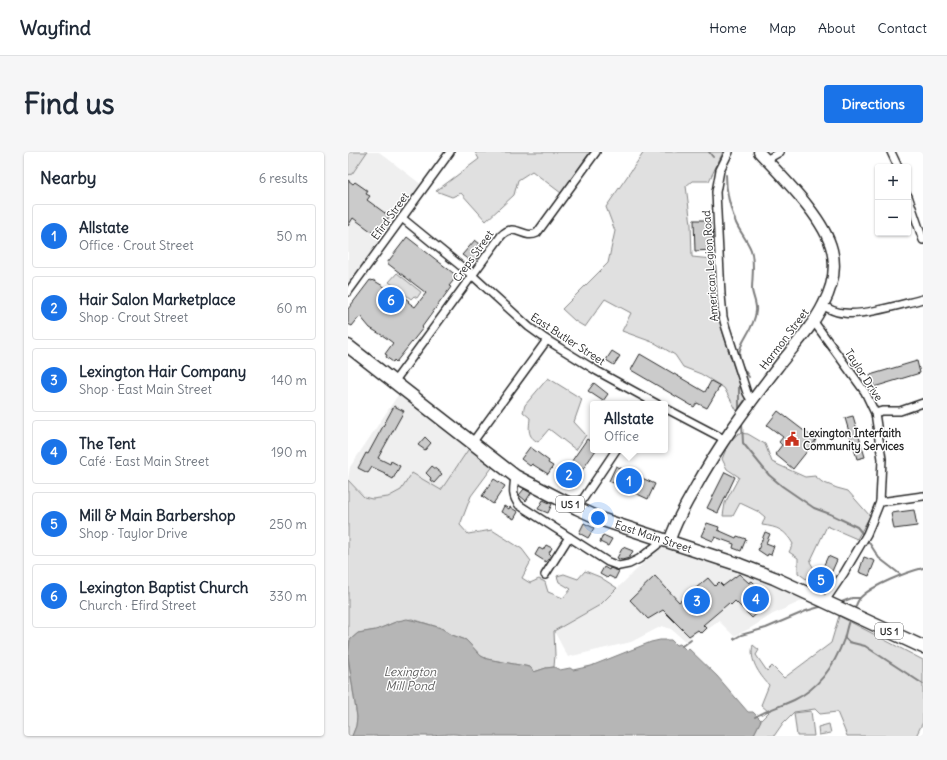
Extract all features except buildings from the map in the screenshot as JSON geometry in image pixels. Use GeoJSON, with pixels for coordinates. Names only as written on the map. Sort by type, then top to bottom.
{"type":"FeatureCollection","features":[{"type":"Feature","properties":{"kind":"main road","name":"East Main Street"},"geometry":{"type":"LineString","coordinates":[[348,346],[515,476],[603,520],[747,567],[828,602],[923,647]]}},
{"type":"Feature","properties":{"kind":"street","name":"Efird Street"},"geometry":{"type":"LineString","coordinates":[[348,292],[450,152]]}},
{"type":"Feature","properties":{"kind":"street","name":"Creps Street"},"geometry":{"type":"LineString","coordinates":[[394,382],[504,233],[508,230],[513,230],[530,235],[537,233],[596,152]]}},
{"type":"Feature","properties":{"kind":"street","name":"American Legion Road"},"geometry":{"type":"LineString","coordinates":[[729,152],[720,170],[716,192],[723,317],[744,387],[752,400]]}},
{"type":"Feature","properties":{"kind":"street","name":"Harmon Street"},"geometry":{"type":"LineString","coordinates":[[664,540],[680,515],[712,456],[752,400],[814,322],[831,288],[834,260],[830,241],[826,232],[808,206],[759,152]]}},
{"type":"Feature","properties":{"kind":"street"},"geometry":{"type":"LineString","coordinates":[[766,160],[780,152]]}},
{"type":"Feature","properties":{"kind":"street"},"geometry":{"type":"LineString","coordinates":[[891,152],[897,164]]}},
{"type":"Feature","properties":{"kind":"street"},"geometry":{"type":"LineString","coordinates":[[909,200],[923,240]]}},
{"type":"Feature","properties":{"kind":"street","name":"East Butler Street"},"geometry":{"type":"LineString","coordinates":[[402,218],[473,276],[516,316],[547,340],[645,401]]}},
{"type":"Feature","properties":{"kind":"street"},"geometry":{"type":"LineString","coordinates":[[823,306],[839,313],[850,314],[878,310],[923,299]]}},
{"type":"Feature","properties":{"kind":"street","name":"Taylor Drive"},"geometry":{"type":"LineString","coordinates":[[814,322],[865,392],[875,413],[882,459],[880,502],[867,534],[828,602]]}},
{"type":"Feature","properties":{"kind":"street"},"geometry":{"type":"LineString","coordinates":[[472,443],[547,340]]}},
{"type":"Feature","properties":{"kind":"street"},"geometry":{"type":"LineString","coordinates":[[875,413],[882,411],[900,411],[923,403]]}},
{"type":"Feature","properties":{"kind":"street"},"geometry":{"type":"LineString","coordinates":[[668,410],[724,439]]}},
{"type":"Feature","properties":{"kind":"street"},"geometry":{"type":"LineString","coordinates":[[577,508],[614,453]]}},
{"type":"Feature","properties":{"kind":"street"},"geometry":{"type":"LineString","coordinates":[[515,476],[513,493],[515,500],[519,505],[608,562],[619,566],[629,564],[639,559],[664,540]]}},
{"type":"Feature","properties":{"kind":"street"},"geometry":{"type":"LineString","coordinates":[[880,502],[923,496]]}},
{"type":"Feature","properties":{"kind":"street"},"geometry":{"type":"LineString","coordinates":[[545,575],[570,537]]}},
{"type":"Feature","properties":{"kind":"shaded area"},"geometry":{"type":"Polygon","coordinates":[[[348,152],[367,152],[352,174],[348,175],[348,152]]]}},
{"type":"Feature","properties":{"kind":"shaded area"},"geometry":{"type":"Polygon","coordinates":[[[367,152],[379,152],[422,185],[348,286],[348,175],[352,174],[367,152]]]}},
{"type":"Feature","properties":{"kind":"shaded area"},"geometry":{"type":"Polygon","coordinates":[[[475,152],[590,152],[561,193],[532,171],[518,180],[514,195],[486,221],[461,193],[452,197],[436,191],[479,159],[475,152]]]}},
{"type":"Feature","properties":{"kind":"shaded area"},"geometry":{"type":"Polygon","coordinates":[[[644,152],[723,152],[709,181],[692,181],[686,186],[691,224],[692,257],[712,259],[713,301],[745,399],[737,411],[724,388],[701,374],[683,367],[675,355],[655,343],[622,331],[631,313],[605,299],[585,327],[575,321],[562,309],[608,263],[615,231],[606,207],[644,152]]]}},
{"type":"Feature","properties":{"kind":"shaded area"},"geometry":{"type":"Polygon","coordinates":[[[397,273],[421,292],[417,298],[414,296],[411,299],[389,282],[397,273]]]}},
{"type":"Feature","properties":{"kind":"shaded area"},"geometry":{"type":"Polygon","coordinates":[[[548,378],[582,399],[574,422],[586,435],[576,450],[549,429],[538,442],[530,435],[530,418],[523,412],[525,405],[548,378]]]}},
{"type":"Feature","properties":{"kind":"shaded area"},"geometry":{"type":"Polygon","coordinates":[[[400,392],[470,447],[441,490],[401,490],[388,497],[372,499],[364,497],[348,480],[350,467],[400,392]]]}},
{"type":"Feature","properties":{"kind":"shaded area"},"geometry":{"type":"Polygon","coordinates":[[[739,433],[748,434],[765,444],[772,462],[805,477],[815,476],[822,482],[848,491],[870,516],[857,539],[827,526],[810,562],[815,570],[809,581],[798,573],[798,558],[789,552],[793,544],[790,539],[780,530],[762,525],[765,517],[759,512],[740,503],[733,516],[723,516],[725,503],[739,477],[727,469],[722,459],[729,442],[739,433]]]}},
{"type":"Feature","properties":{"kind":"shaded area"},"geometry":{"type":"Polygon","coordinates":[[[470,447],[497,461],[471,496],[460,525],[468,534],[492,530],[522,549],[531,561],[522,578],[530,583],[539,579],[545,582],[548,592],[563,598],[571,589],[559,582],[557,576],[564,574],[578,579],[585,571],[600,577],[617,588],[600,605],[554,631],[554,667],[534,672],[530,667],[487,659],[481,656],[466,640],[452,635],[441,628],[412,619],[398,621],[376,630],[358,633],[350,640],[348,657],[348,480],[364,497],[372,499],[388,497],[401,490],[412,473],[441,490],[470,447]]]}},
{"type":"Feature","properties":{"kind":"shaded area"},"geometry":{"type":"Polygon","coordinates":[[[660,547],[765,581],[804,600],[773,614],[749,629],[734,636],[719,621],[701,634],[697,632],[685,641],[671,629],[662,626],[631,642],[568,657],[554,631],[600,605],[660,547]]]}},
{"type":"Feature","properties":{"kind":"shaded area"},"geometry":{"type":"Polygon","coordinates":[[[839,616],[923,660],[923,722],[916,736],[847,736],[837,712],[820,714],[815,709],[794,712],[783,723],[774,736],[753,736],[761,720],[769,712],[761,705],[769,685],[758,671],[752,656],[753,645],[759,650],[756,655],[767,671],[772,666],[784,678],[831,643],[839,616]]]}},
{"type":"Feature","properties":{"kind":"shaded area"},"geometry":{"type":"Polygon","coordinates":[[[348,657],[357,717],[356,726],[352,736],[348,736],[348,657]]]}},
{"type":"Feature","properties":{"kind":"shaded area"},"geometry":{"type":"Polygon","coordinates":[[[811,711],[814,736],[797,736],[794,713],[811,711]]]}},
{"type":"Feature","properties":{"kind":"shaded area"},"geometry":{"type":"Polygon","coordinates":[[[829,724],[831,733],[819,735],[818,727],[829,724]]]}},
{"type":"Feature","properties":{"kind":"water","name":"Lexington Mill Pond"},"geometry":{"type":"Polygon","coordinates":[[[407,619],[441,628],[452,635],[466,640],[481,656],[487,659],[530,667],[534,672],[554,667],[560,670],[570,668],[573,670],[591,666],[651,642],[671,640],[676,645],[680,644],[686,650],[688,648],[717,676],[748,712],[753,712],[761,720],[753,736],[464,736],[452,734],[433,736],[352,736],[356,726],[357,717],[348,656],[350,640],[358,633],[376,630],[407,619]]]}},
{"type":"Feature","properties":{"kind":"waterway"},"geometry":{"type":"LineString","coordinates":[[709,152],[713,157]]}},
{"type":"Feature","properties":{"kind":"waterway"},"geometry":{"type":"LineString","coordinates":[[726,175],[732,211],[736,223],[748,243],[753,260],[752,290],[756,311],[754,321],[742,343],[740,350],[742,366],[749,377]]}},
{"type":"Feature","properties":{"kind":"waterway"},"geometry":{"type":"LineString","coordinates":[[739,386],[739,409]]}},
{"type":"Feature","properties":{"kind":"waterway"},"geometry":{"type":"LineString","coordinates":[[742,423],[743,443],[769,475],[814,508],[857,527],[862,533]]}},
{"type":"Feature","properties":{"kind":"waterway"},"geometry":{"type":"LineString","coordinates":[[868,541],[879,558],[901,575]]}},
{"type":"Feature","properties":{"kind":"waterway"},"geometry":{"type":"LineString","coordinates":[[854,611],[860,599],[866,592],[900,576],[923,568]]}},
{"type":"Feature","properties":{"kind":"waterway"},"geometry":{"type":"LineString","coordinates":[[839,603],[852,598],[860,598]]}},
{"type":"Feature","properties":{"kind":"waterway"},"geometry":{"type":"LineString","coordinates":[[734,639],[741,635],[766,628],[806,611],[823,606]]}},
{"type":"Feature","properties":{"kind":"waterway"},"geometry":{"type":"LineString","coordinates":[[755,717],[794,700],[803,695],[818,682],[831,666],[836,657],[844,639],[850,618]]}},
{"type":"Feature","properties":{"kind":"waterway"},"geometry":{"type":"LineString","coordinates":[[845,638],[849,642],[865,646],[923,684]]}},
{"type":"Feature","properties":{"kind":"waterway"},"geometry":{"type":"LineString","coordinates":[[682,646],[691,639]]}},
{"type":"Feature","properties":{"kind":"place","name":"Lexington Baptist Church"},"geometry":{"type":"Point","coordinates":[391,300]}},
{"type":"Feature","properties":{"kind":"place","name":"Lexington Interfaith Community Services"},"geometry":{"type":"Point","coordinates":[792,439]}},
{"type":"Feature","properties":{"kind":"place","name":"Hair Salon Marketplace"},"geometry":{"type":"Point","coordinates":[569,475]}},
{"type":"Feature","properties":{"kind":"place","name":"Allstate"},"geometry":{"type":"Point","coordinates":[629,481]}},
{"type":"Feature","properties":{"kind":"place","name":"Mill & Main Barbershop"},"geometry":{"type":"Point","coordinates":[821,580]}},
{"type":"Feature","properties":{"kind":"place","name":"The Tent"},"geometry":{"type":"Point","coordinates":[756,599]}},
{"type":"Feature","properties":{"kind":"place","name":"Lexington Hair Company"},"geometry":{"type":"Point","coordinates":[697,601]}}]}
